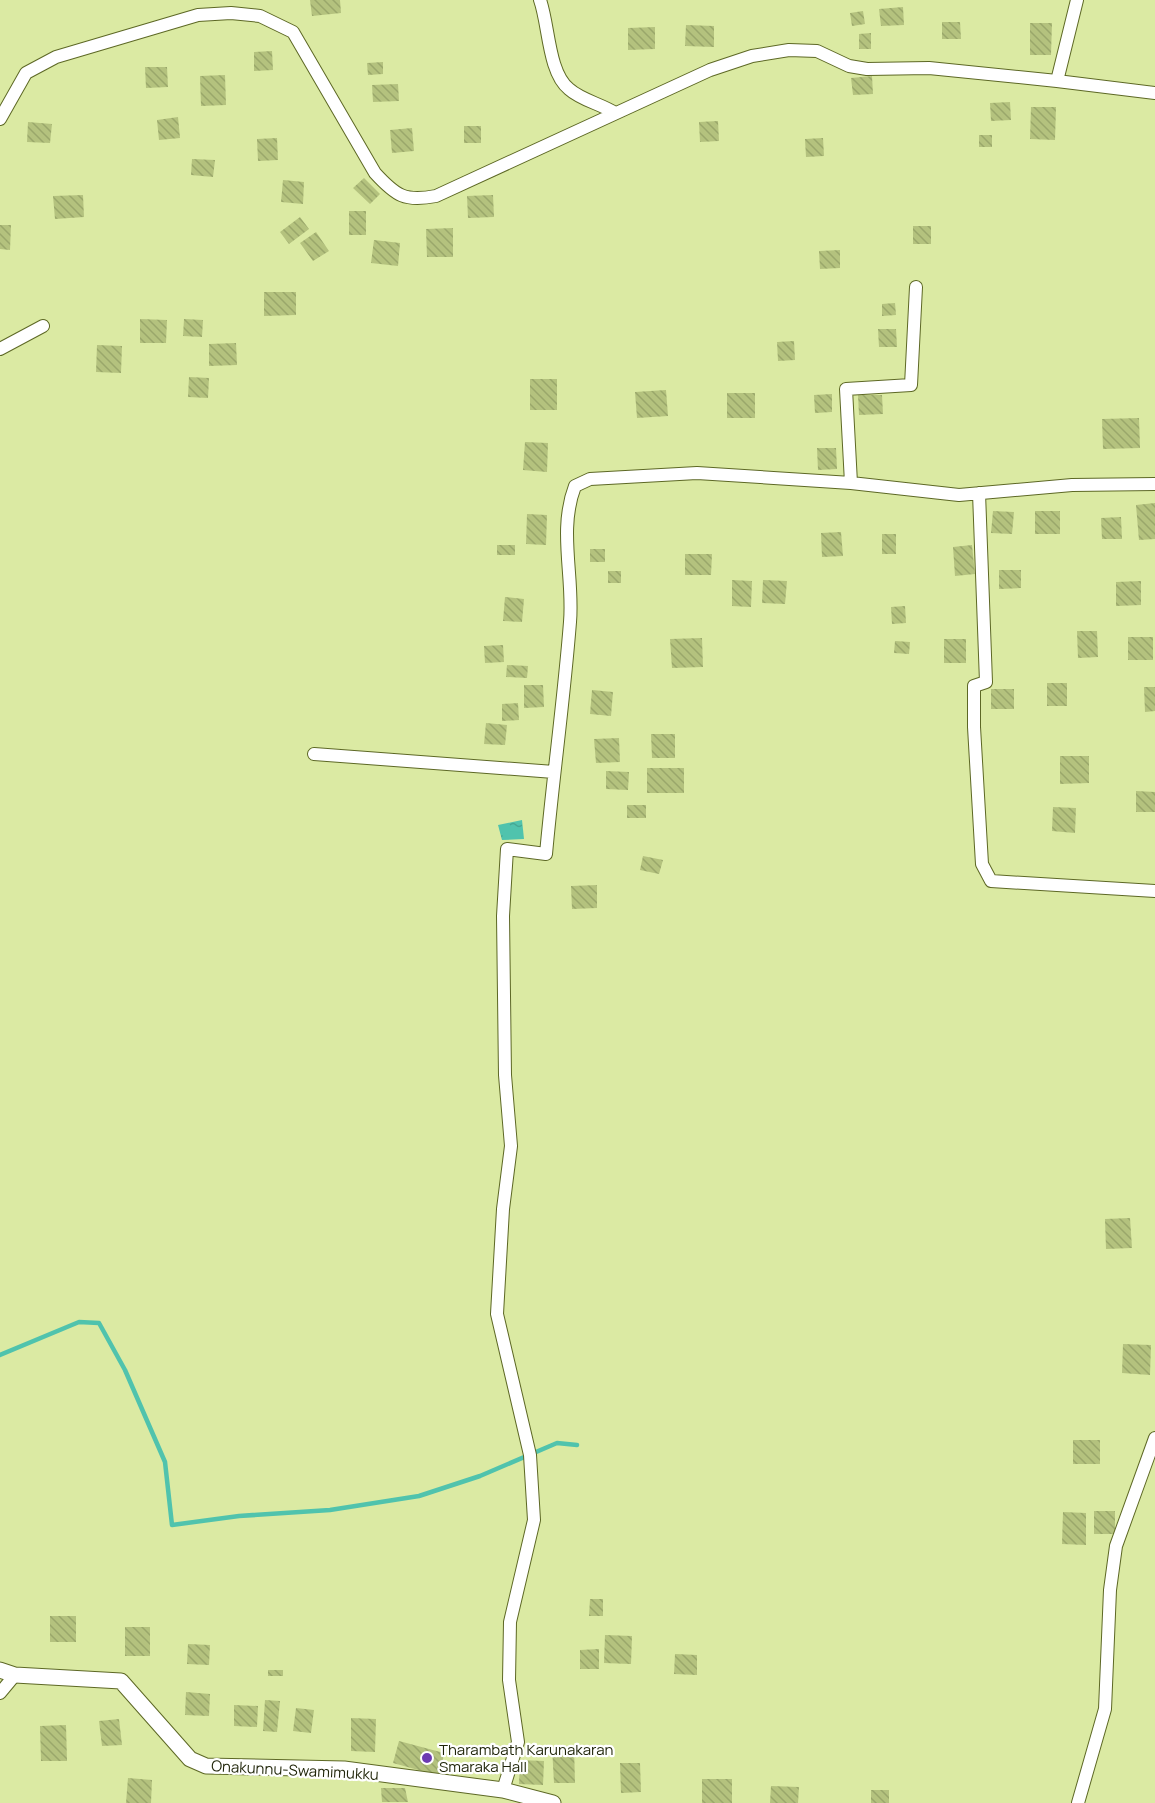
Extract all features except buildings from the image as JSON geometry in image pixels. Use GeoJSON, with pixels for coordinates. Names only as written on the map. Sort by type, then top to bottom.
{"type":"FeatureCollection","features":[{"type":"Feature","properties":{"kind":"street"},"geometry":{"type":"LineString","coordinates":[[540,0],[548,27],[552,57],[563,83],[570,91],[615,112]]}},
{"type":"Feature","properties":{"kind":"street"},"geometry":{"type":"LineString","coordinates":[[1057,81],[1077,0]]}},
{"type":"Feature","properties":{"kind":"street"},"geometry":{"type":"LineString","coordinates":[[0,119],[26,73],[56,57],[198,15],[231,14],[260,16],[292,32],[370,166],[392,192],[409,199],[436,196],[710,70],[752,56],[789,50],[817,51],[849,66],[867,69],[929,68],[1155,93]]}},
{"type":"Feature","properties":{"kind":"street"},"geometry":{"type":"LineString","coordinates":[[851,483],[846,389],[911,385],[916,287]]}},
{"type":"Feature","properties":{"kind":"street"},"geometry":{"type":"LineString","coordinates":[[0,349],[43,326]]}},
{"type":"Feature","properties":{"kind":"street"},"geometry":{"type":"LineString","coordinates":[[503,1790],[518,1742],[509,1680],[510,1622],[534,1520],[530,1455],[498,1314],[503,1209],[511,1146],[505,1075],[503,916],[507,849],[546,854],[570,620],[566,565],[569,501],[575,486],[590,479],[697,473],[851,483],[959,495],[1072,484],[1155,484]]}},
{"type":"Feature","properties":{"kind":"street"},"geometry":{"type":"LineString","coordinates":[[979,493],[986,682],[974,686],[974,727],[982,864],[991,881],[1155,891]]}},
{"type":"Feature","properties":{"kind":"street"},"geometry":{"type":"LineString","coordinates":[[314,754],[554,772]]}},
{"type":"Feature","properties":{"kind":"street"},"geometry":{"type":"LineString","coordinates":[[1078,1803],[1105,1708],[1110,1590],[1116,1546],[1155,1438]]}},
{"type":"Feature","properties":{"kind":"street"},"geometry":{"type":"LineString","coordinates":[[0,1693],[7,1672]]}},
{"type":"Feature","properties":{"kind":"street","name":"Onakunnu-Swamimukku"},"geometry":{"type":"LineString","coordinates":[[7,1672],[121,1681],[190,1759],[206,1766],[344,1769],[503,1790],[554,1803]]}},
{"type":"Feature","properties":{"kind":"water"},"geometry":{"type":"Polygon","coordinates":[[[522,820],[524,839],[502,840],[498,825],[522,820]]]}},
{"type":"Feature","properties":{"kind":"waterway"},"geometry":{"type":"LineString","coordinates":[[0,1355],[79,1322],[99,1323],[125,1370],[165,1462],[172,1525],[239,1516],[330,1510],[419,1496],[480,1476],[557,1443],[577,1445]]}},
{"type":"Feature","properties":{"kind":"place","name":"Tharambath Karunakaran Smaraka Hall"},"geometry":{"type":"Point","coordinates":[427,1758]}}]}
